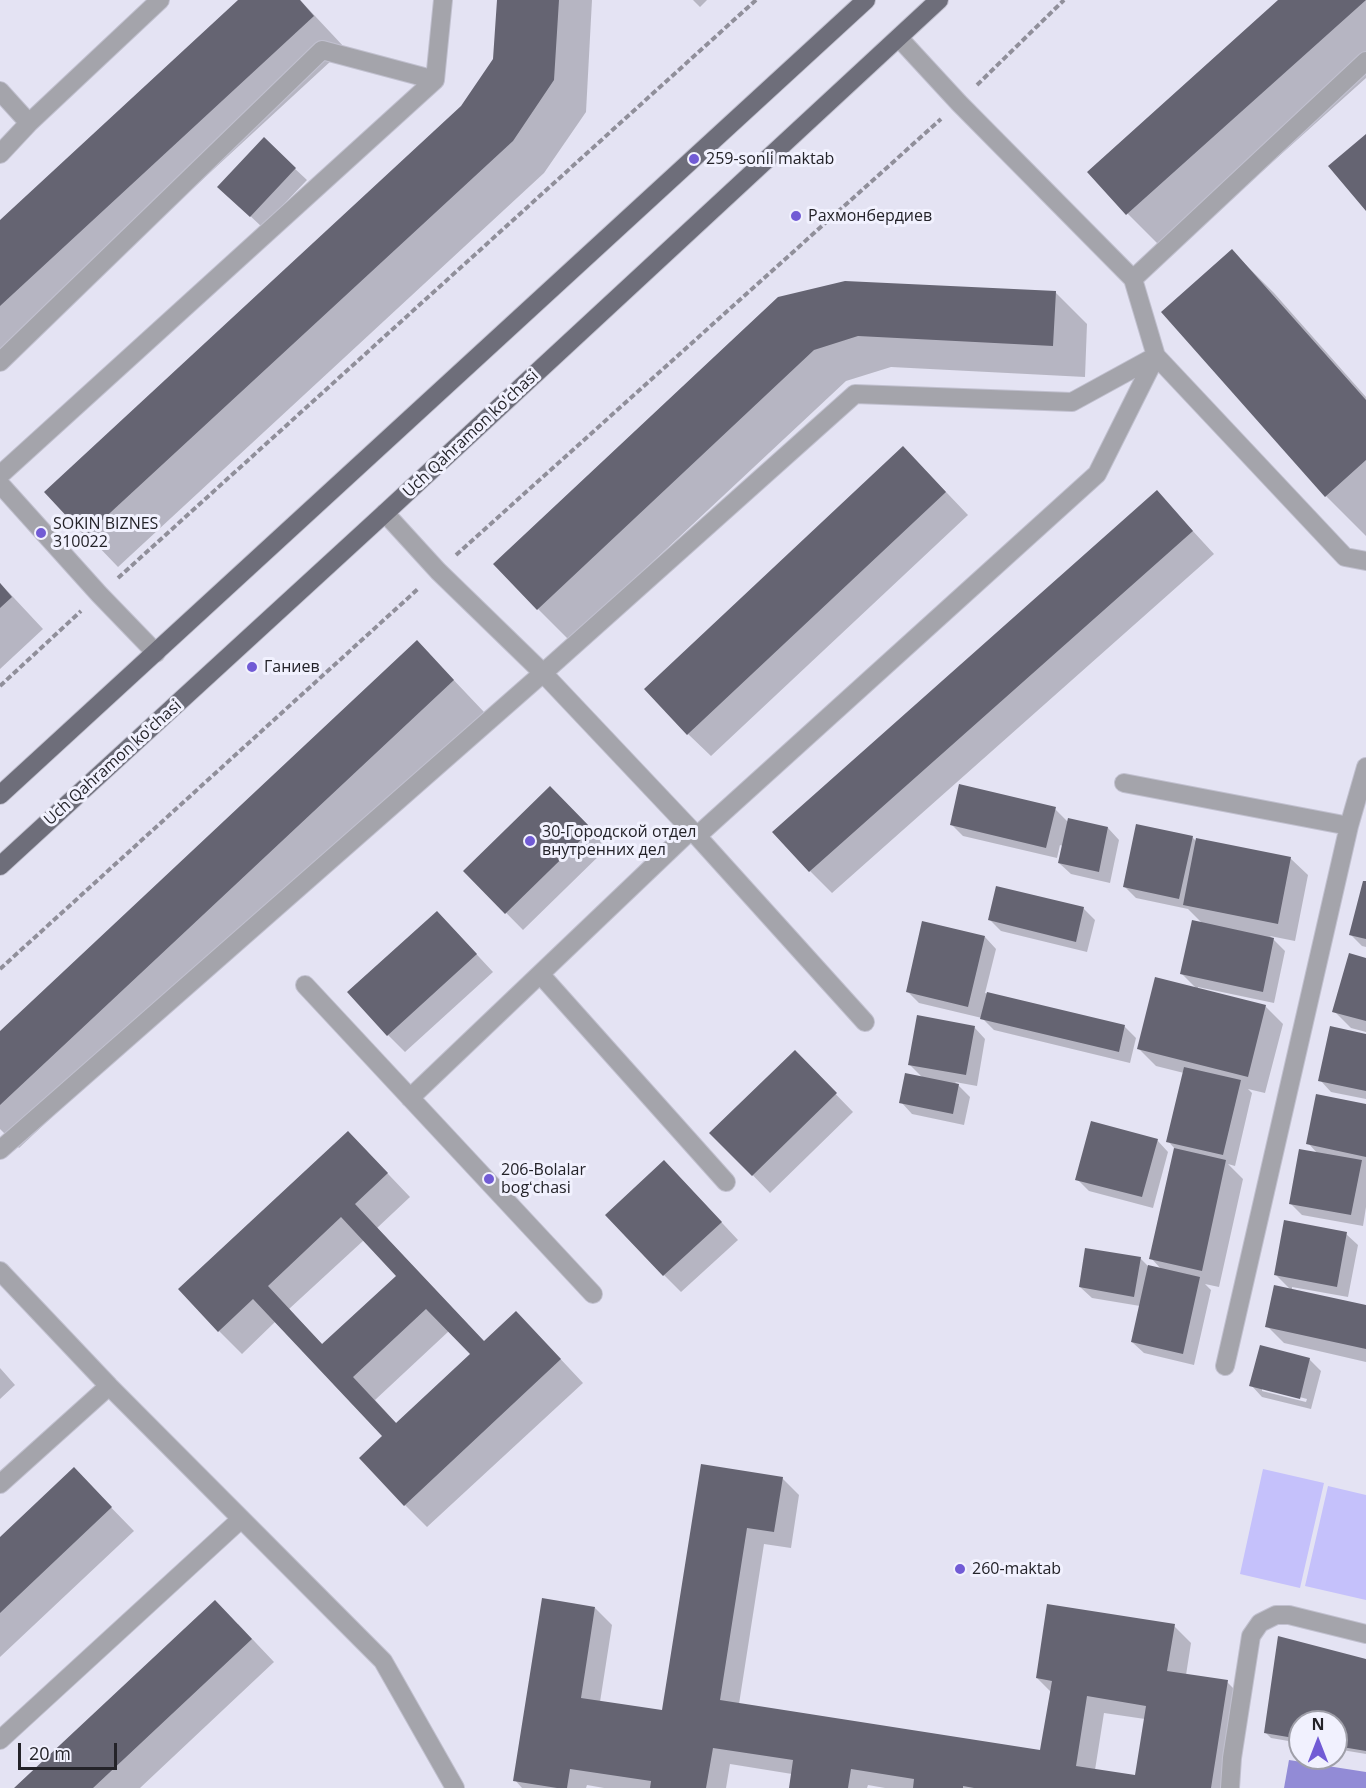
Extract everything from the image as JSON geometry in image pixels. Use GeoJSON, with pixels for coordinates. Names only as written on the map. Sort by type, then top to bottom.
{"type":"FeatureCollection","features":[{"type":"Feature","properties":{"kind":"main road"},"geometry":{"type":"LineString","coordinates":[[0,795],[866,0]]}},
{"type":"Feature","properties":{"kind":"main road","name":"Uch Qahramon ko'chasi"},"geometry":{"type":"LineString","coordinates":[[0,866],[939,0]]}},
{"type":"Feature","properties":{"kind":"street"},"geometry":{"type":"LineString","coordinates":[[0,153],[160,0]]}},
{"type":"Feature","properties":{"kind":"street"},"geometry":{"type":"LineString","coordinates":[[0,475],[435,80],[443,0]]}},
{"type":"Feature","properties":{"kind":"street"},"geometry":{"type":"LineString","coordinates":[[899,38],[959,103],[1133,279],[1156,356],[1345,557],[1366,561]]}},
{"type":"Feature","properties":{"kind":"street"},"geometry":{"type":"LineString","coordinates":[[0,362],[322,50],[435,80]]}},
{"type":"Feature","properties":{"kind":"street"},"geometry":{"type":"LineString","coordinates":[[1133,279],[1366,61]]}},
{"type":"Feature","properties":{"kind":"street"},"geometry":{"type":"LineString","coordinates":[[0,91],[29,123]]}},
{"type":"Feature","properties":{"kind":"street"},"geometry":{"type":"LineString","coordinates":[[0,1150],[543,673],[855,394],[1072,402],[1156,356]]}},
{"type":"Feature","properties":{"kind":"street"},"geometry":{"type":"LineString","coordinates":[[410,1098],[540,974],[694,833],[1097,474],[1156,356]]}},
{"type":"Feature","properties":{"kind":"street"},"geometry":{"type":"LineString","coordinates":[[0,484],[99,594],[156,653]]}},
{"type":"Feature","properties":{"kind":"street"},"geometry":{"type":"LineString","coordinates":[[385,513],[438,571],[543,673],[694,833],[865,1022]]}},
{"type":"Feature","properties":{"kind":"street"},"geometry":{"type":"LineString","coordinates":[[1225,1366],[1349,826],[1366,767]]}},
{"type":"Feature","properties":{"kind":"street"},"geometry":{"type":"LineString","coordinates":[[1124,783],[1349,826]]}},
{"type":"Feature","properties":{"kind":"street"},"geometry":{"type":"LineString","coordinates":[[540,974],[726,1182]]}},
{"type":"Feature","properties":{"kind":"street"},"geometry":{"type":"LineString","coordinates":[[305,985],[593,1294]]}},
{"type":"Feature","properties":{"kind":"street"},"geometry":{"type":"LineString","coordinates":[[0,1271],[109,1386],[383,1661],[455,1788]]}},
{"type":"Feature","properties":{"kind":"street"},"geometry":{"type":"LineString","coordinates":[[0,1484],[109,1386]]}},
{"type":"Feature","properties":{"kind":"street"},"geometry":{"type":"LineString","coordinates":[[0,1740],[241,1519]]}},
{"type":"Feature","properties":{"kind":"street"},"geometry":{"type":"LineString","coordinates":[[1230,1788],[1232,1758],[1251,1636],[1260,1623],[1276,1616],[1289,1615],[1366,1634]]}},
{"type":"Feature","properties":{"kind":"path"},"geometry":{"type":"LineString","coordinates":[[0,686],[756,0]]}},
{"type":"Feature","properties":{"kind":"path"},"geometry":{"type":"LineString","coordinates":[[0,969],[438,571],[959,103],[1064,0]]}},
{"type":"Feature","properties":{"kind":"shaded area"},"geometry":{"type":"Polygon","coordinates":[[[1263,1469],[1324,1483],[1300,1588],[1240,1574],[1263,1469]]]}},
{"type":"Feature","properties":{"kind":"shaded area"},"geometry":{"type":"Polygon","coordinates":[[[1328,1486],[1366,1495],[1366,1600],[1305,1586],[1328,1486]]]}},
{"type":"Feature","properties":{"kind":"shaded area"},"geometry":{"type":"Polygon","coordinates":[[[1288,1766],[1288,1770],[1348,1769],[1366,1772],[1366,1788],[1284,1788],[1288,1766]]]}},
{"type":"Feature","properties":{"kind":"building"},"geometry":{"type":"Polygon","coordinates":[[[238,0],[300,0],[314,16],[0,306],[0,220],[238,0]]]}},
{"type":"Feature","properties":{"kind":"building"},"geometry":{"type":"Polygon","coordinates":[[[497,0],[559,0],[554,80],[513,141],[85,536],[44,492],[461,106],[493,59],[497,0]]]}},
{"type":"Feature","properties":{"kind":"building"},"geometry":{"type":"Polygon","coordinates":[[[1278,0],[1366,0],[1126,215],[1087,172],[1278,0]]]}},
{"type":"Feature","properties":{"kind":"building"},"geometry":{"type":"Polygon","coordinates":[[[1366,134],[1366,211],[1328,166],[1366,134]]]}},
{"type":"Feature","properties":{"kind":"building"},"geometry":{"type":"Polygon","coordinates":[[[264,137],[296,168],[250,217],[217,187],[264,137]]]}},
{"type":"Feature","properties":{"kind":"building"},"geometry":{"type":"Polygon","coordinates":[[[1232,249],[1366,400],[1366,460],[1325,497],[1161,312],[1232,249]]]}},
{"type":"Feature","properties":{"kind":"building"},"geometry":{"type":"Polygon","coordinates":[[[845,281],[1056,291],[1053,346],[858,336],[814,350],[537,610],[493,564],[778,297],[845,281]]]}},
{"type":"Feature","properties":{"kind":"building"},"geometry":{"type":"Polygon","coordinates":[[[903,446],[946,492],[687,735],[644,689],[903,446]]]}},
{"type":"Feature","properties":{"kind":"building"},"geometry":{"type":"Polygon","coordinates":[[[1157,490],[1193,531],[809,872],[772,832],[1157,490]]]}},
{"type":"Feature","properties":{"kind":"building"},"geometry":{"type":"Polygon","coordinates":[[[0,583],[12,597],[0,608],[0,583]]]}},
{"type":"Feature","properties":{"kind":"building"},"geometry":{"type":"Polygon","coordinates":[[[417,640],[454,680],[0,1105],[0,1031],[417,640]]]}},
{"type":"Feature","properties":{"kind":"building"},"geometry":{"type":"Polygon","coordinates":[[[959,784],[1056,807],[1046,848],[950,825],[959,784]]]}},
{"type":"Feature","properties":{"kind":"building"},"geometry":{"type":"Polygon","coordinates":[[[550,786],[592,829],[505,914],[463,871],[550,786]]]}},
{"type":"Feature","properties":{"kind":"building"},"geometry":{"type":"Polygon","coordinates":[[[1068,818],[1108,827],[1099,872],[1058,863],[1068,818]]]}},
{"type":"Feature","properties":{"kind":"building"},"geometry":{"type":"Polygon","coordinates":[[[1136,824],[1193,836],[1179,899],[1123,887],[1136,824]]]}},
{"type":"Feature","properties":{"kind":"building"},"geometry":{"type":"Polygon","coordinates":[[[1196,838],[1291,857],[1278,924],[1183,905],[1196,838]]]}},
{"type":"Feature","properties":{"kind":"building"},"geometry":{"type":"Polygon","coordinates":[[[1363,881],[1366,881],[1366,939],[1349,935],[1363,881]]]}},
{"type":"Feature","properties":{"kind":"building"},"geometry":{"type":"Polygon","coordinates":[[[996,886],[1084,907],[1076,942],[988,920],[996,886]]]}},
{"type":"Feature","properties":{"kind":"building"},"geometry":{"type":"Polygon","coordinates":[[[437,911],[477,954],[387,1036],[347,992],[437,911]]]}},
{"type":"Feature","properties":{"kind":"building"},"geometry":{"type":"Polygon","coordinates":[[[1192,920],[1274,938],[1263,992],[1180,974],[1192,920]]]}},
{"type":"Feature","properties":{"kind":"building"},"geometry":{"type":"Polygon","coordinates":[[[922,921],[985,936],[968,1007],[906,992],[922,921]]]}},
{"type":"Feature","properties":{"kind":"building"},"geometry":{"type":"Polygon","coordinates":[[[1349,953],[1366,958],[1366,1021],[1332,1012],[1349,953]]]}},
{"type":"Feature","properties":{"kind":"building"},"geometry":{"type":"Polygon","coordinates":[[[1155,977],[1266,1005],[1248,1077],[1137,1049],[1155,977]]]}},
{"type":"Feature","properties":{"kind":"building"},"geometry":{"type":"Polygon","coordinates":[[[987,992],[1125,1025],[1119,1052],[980,1019],[987,992]]]}},
{"type":"Feature","properties":{"kind":"building"},"geometry":{"type":"Polygon","coordinates":[[[917,1015],[975,1026],[966,1075],[908,1065],[917,1015]]]}},
{"type":"Feature","properties":{"kind":"building"},"geometry":{"type":"Polygon","coordinates":[[[1330,1026],[1366,1034],[1366,1091],[1318,1081],[1330,1026]]]}},
{"type":"Feature","properties":{"kind":"building"},"geometry":{"type":"Polygon","coordinates":[[[795,1050],[837,1093],[752,1176],[709,1133],[795,1050]]]}},
{"type":"Feature","properties":{"kind":"building"},"geometry":{"type":"Polygon","coordinates":[[[1184,1067],[1241,1080],[1223,1155],[1166,1142],[1184,1067]]]}},
{"type":"Feature","properties":{"kind":"building"},"geometry":{"type":"Polygon","coordinates":[[[905,1073],[959,1084],[953,1114],[899,1103],[905,1073]]]}},
{"type":"Feature","properties":{"kind":"building"},"geometry":{"type":"Polygon","coordinates":[[[1316,1094],[1366,1104],[1366,1157],[1306,1144],[1316,1094]]]}},
{"type":"Feature","properties":{"kind":"building"},"geometry":{"type":"Polygon","coordinates":[[[1091,1121],[1158,1139],[1142,1197],[1075,1180],[1091,1121]]]}},
{"type":"Feature","properties":{"kind":"building"},"geometry":{"type":"Polygon","coordinates":[[[348,1131],[388,1173],[355,1204],[484,1341],[516,1311],[561,1359],[404,1506],[359,1458],[382,1436],[253,1299],[218,1332],[178,1289],[348,1131]],[[341,1217],[268,1286],[322,1344],[396,1276],[341,1217]],[[426,1309],[353,1377],[396,1423],[470,1354],[426,1309]]]}},
{"type":"Feature","properties":{"kind":"building"},"geometry":{"type":"Polygon","coordinates":[[[1174,1148],[1226,1160],[1202,1271],[1149,1259],[1174,1148]]]}},
{"type":"Feature","properties":{"kind":"building"},"geometry":{"type":"Polygon","coordinates":[[[1299,1149],[1362,1160],[1351,1215],[1289,1204],[1299,1149]]]}},
{"type":"Feature","properties":{"kind":"building"},"geometry":{"type":"Polygon","coordinates":[[[664,1160],[722,1222],[663,1276],[605,1215],[664,1160]]]}},
{"type":"Feature","properties":{"kind":"building"},"geometry":{"type":"Polygon","coordinates":[[[1284,1220],[1347,1232],[1337,1287],[1274,1275],[1284,1220]]]}},
{"type":"Feature","properties":{"kind":"building"},"geometry":{"type":"Polygon","coordinates":[[[1085,1248],[1141,1257],[1134,1297],[1079,1287],[1085,1248]]]}},
{"type":"Feature","properties":{"kind":"building"},"geometry":{"type":"Polygon","coordinates":[[[1148,1265],[1200,1277],[1183,1354],[1131,1342],[1148,1265]]]}},
{"type":"Feature","properties":{"kind":"building"},"geometry":{"type":"Polygon","coordinates":[[[1274,1285],[1366,1305],[1366,1349],[1265,1327],[1274,1285]]]}},
{"type":"Feature","properties":{"kind":"building"},"geometry":{"type":"Polygon","coordinates":[[[1260,1345],[1310,1358],[1300,1399],[1249,1386],[1260,1345]]]}},
{"type":"Feature","properties":{"kind":"building"},"geometry":{"type":"Polygon","coordinates":[[[701,1464],[783,1477],[774,1532],[747,1528],[720,1700],[1040,1750],[1052,1681],[1036,1678],[1047,1604],[1175,1624],[1167,1671],[1228,1680],[1211,1788],[974,1788],[963,1786],[963,1788],[913,1788],[914,1779],[851,1769],[848,1788],[789,1788],[793,1760],[713,1748],[706,1788],[650,1788],[651,1781],[570,1769],[567,1788],[513,1781],[542,1598],[595,1607],[581,1698],[662,1710],[701,1464]],[[1087,1696],[1076,1766],[1135,1775],[1146,1706],[1087,1696]]]}},
{"type":"Feature","properties":{"kind":"building"},"geometry":{"type":"Polygon","coordinates":[[[74,1467],[112,1507],[0,1613],[0,1537],[74,1467]]]}},
{"type":"Feature","properties":{"kind":"building"},"geometry":{"type":"Polygon","coordinates":[[[215,1600],[252,1639],[93,1788],[14,1788],[215,1600]]]}},
{"type":"Feature","properties":{"kind":"building"},"geometry":{"type":"Polygon","coordinates":[[[1278,1636],[1366,1659],[1366,1751],[1348,1748],[1348,1710],[1288,1710],[1288,1737],[1264,1733],[1278,1636]]]}},
{"type":"Feature","properties":{"kind":"place","name":"259-sonli maktab"},"geometry":{"type":"Point","coordinates":[694,159]}},
{"type":"Feature","properties":{"kind":"place","name":"Рахмонбердиев"},"geometry":{"type":"Point","coordinates":[796,216]}},
{"type":"Feature","properties":{"kind":"place","name":"SOKIN BIZNES 310022"},"geometry":{"type":"Point","coordinates":[41,533]}},
{"type":"Feature","properties":{"kind":"place","name":"Ганиев"},"geometry":{"type":"Point","coordinates":[252,667]}},
{"type":"Feature","properties":{"kind":"place","name":"30-Городской отдел внутренних дел"},"geometry":{"type":"Point","coordinates":[530,841]}},
{"type":"Feature","properties":{"kind":"place","name":"206-Bolalar bogʻchasi"},"geometry":{"type":"Point","coordinates":[489,1179]}},
{"type":"Feature","properties":{"kind":"place","name":"260-maktab"},"geometry":{"type":"Point","coordinates":[960,1569]}}]}
